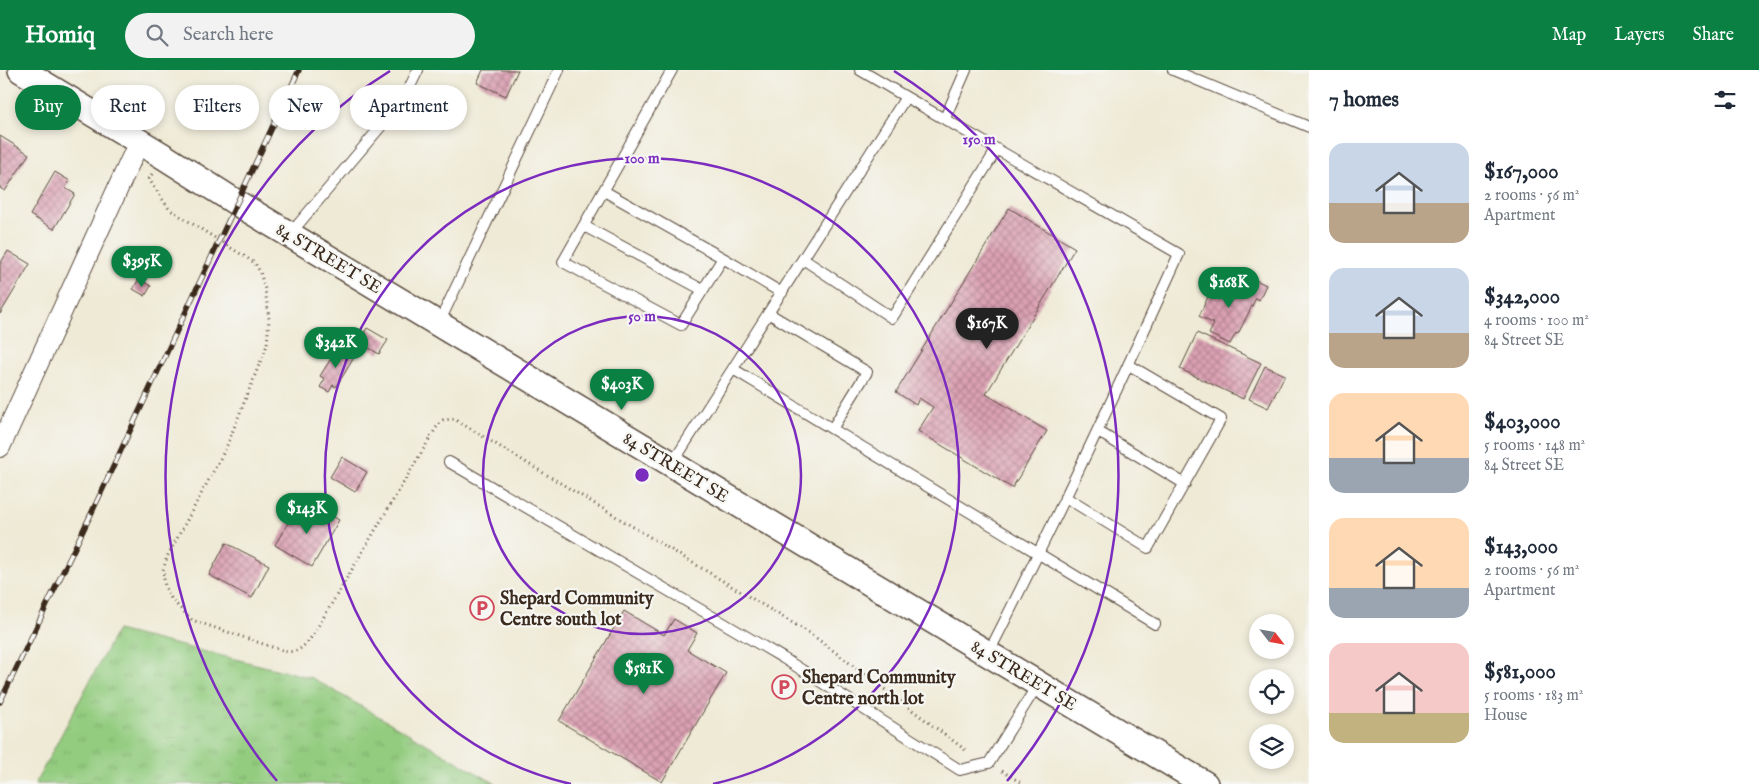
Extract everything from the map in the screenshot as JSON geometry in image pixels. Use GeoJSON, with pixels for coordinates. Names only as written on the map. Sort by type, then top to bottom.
{"type":"FeatureCollection","features":[{"type":"Feature","properties":{"kind":"street","name":"84 STREET SE"},"geometry":{"type":"LineString","coordinates":[[21,70],[289,234],[1205,784]]}},
{"type":"Feature","properties":{"kind":"street"},"geometry":{"type":"LineString","coordinates":[[0,447],[5,421],[139,142]]}},
{"type":"Feature","properties":{"kind":"lane"},"geometry":{"type":"LineString","coordinates":[[289,234],[404,99],[418,70]]}},
{"type":"Feature","properties":{"kind":"lane"},"geometry":{"type":"LineString","coordinates":[[439,324],[559,70]]}},
{"type":"Feature","properties":{"kind":"lane"},"geometry":{"type":"LineString","coordinates":[[672,70],[564,262],[681,325],[723,258]]}},
{"type":"Feature","properties":{"kind":"lane"},"geometry":{"type":"LineString","coordinates":[[860,70],[1179,254],[1129,365],[988,654]]}},
{"type":"Feature","properties":{"kind":"lane"},"geometry":{"type":"LineString","coordinates":[[945,118],[967,70]]}},
{"type":"Feature","properties":{"kind":"lane"},"geometry":{"type":"LineString","coordinates":[[1173,70],[1309,127]]}},
{"type":"Feature","properties":{"kind":"lane"},"geometry":{"type":"LineString","coordinates":[[672,464],[906,97]]}},
{"type":"Feature","properties":{"kind":"lane"},"geometry":{"type":"LineString","coordinates":[[803,259],[892,318],[996,149]]}},
{"type":"Feature","properties":{"kind":"lane"},"geometry":{"type":"LineString","coordinates":[[604,191],[782,293]]}},
{"type":"Feature","properties":{"kind":"lane"},"geometry":{"type":"LineString","coordinates":[[584,226],[703,290]]}},
{"type":"Feature","properties":{"kind":"lane"},"geometry":{"type":"LineString","coordinates":[[768,313],[867,372],[832,429]]}},
{"type":"Feature","properties":{"kind":"lane"},"geometry":{"type":"LineString","coordinates":[[1065,497],[1148,548],[1221,420],[1129,365]]}},
{"type":"Feature","properties":{"kind":"lane"},"geometry":{"type":"LineString","coordinates":[[733,368],[1155,624]]}},
{"type":"Feature","properties":{"kind":"lane"},"geometry":{"type":"LineString","coordinates":[[1097,432],[1184,484]]}},
{"type":"Feature","properties":{"kind":"lane"},"geometry":{"type":"LineString","coordinates":[[450,462],[783,658],[960,770],[988,763],[1038,684]]}},
{"type":"Feature","properties":{"kind":"path"},"geometry":{"type":"LineString","coordinates":[[149,180],[168,209],[255,263],[265,289],[270,319],[267,345],[226,448],[168,557],[163,570],[165,587],[172,600],[192,620],[284,651],[292,652],[306,644],[436,428],[443,420],[454,419],[811,634],[968,752],[1023,784]]}},
{"type":"Feature","properties":{"kind":"green space"},"geometry":{"type":"Polygon","coordinates":[[[117,630],[312,678],[496,784],[35,784],[117,630]]]}},
{"type":"Feature","properties":{"kind":"building"},"geometry":{"type":"Polygon","coordinates":[[[483,70],[518,70],[506,96],[477,83],[483,70]]]}},
{"type":"Feature","properties":{"kind":"building"},"geometry":{"type":"Polygon","coordinates":[[[0,136],[29,154],[5,191],[0,188],[0,136]]]}},
{"type":"Feature","properties":{"kind":"building"},"geometry":{"type":"Polygon","coordinates":[[[55,172],[70,181],[65,188],[75,194],[54,229],[30,215],[55,172]]]}},
{"type":"Feature","properties":{"kind":"building"},"geometry":{"type":"Polygon","coordinates":[[[1009,208],[1075,248],[986,394],[1047,431],[1012,488],[918,431],[933,407],[919,398],[916,405],[896,392],[1009,208]]]}},
{"type":"Feature","properties":{"kind":"building"},"geometry":{"type":"Polygon","coordinates":[[[8,251],[30,264],[0,314],[0,264],[8,251]]]}},
{"type":"Feature","properties":{"kind":"building"},"geometry":{"type":"Polygon","coordinates":[[[1250,277],[1266,285],[1259,300],[1256,298],[1238,334],[1236,333],[1230,344],[1209,334],[1214,324],[1199,316],[1216,280],[1248,295],[1254,283],[1248,281],[1250,277]]]}},
{"type":"Feature","properties":{"kind":"building"},"geometry":{"type":"Polygon","coordinates":[[[139,279],[151,286],[145,296],[133,289],[139,279]]]}},
{"type":"Feature","properties":{"kind":"building"},"geometry":{"type":"Polygon","coordinates":[[[367,328],[388,340],[379,354],[359,342],[367,328]]]}},
{"type":"Feature","properties":{"kind":"building"},"geometry":{"type":"Polygon","coordinates":[[[1197,333],[1261,363],[1243,399],[1180,369],[1197,333]]]}},
{"type":"Feature","properties":{"kind":"building"},"geometry":{"type":"Polygon","coordinates":[[[339,346],[355,356],[336,387],[333,385],[329,392],[320,387],[325,379],[320,376],[339,346]]]}},
{"type":"Feature","properties":{"kind":"building"},"geometry":{"type":"Polygon","coordinates":[[[1265,366],[1285,375],[1268,408],[1249,399],[1265,366]]]}},
{"type":"Feature","properties":{"kind":"building"},"geometry":{"type":"Polygon","coordinates":[[[342,457],[367,472],[355,492],[330,477],[342,457]]]}},
{"type":"Feature","properties":{"kind":"building"},"geometry":{"type":"Polygon","coordinates":[[[319,508],[339,520],[312,567],[275,545],[296,509],[313,519],[319,508]]]}},
{"type":"Feature","properties":{"kind":"building"},"geometry":{"type":"Polygon","coordinates":[[[226,543],[269,565],[252,598],[209,575],[226,543]]]}},
{"type":"Feature","properties":{"kind":"building"},"geometry":{"type":"Polygon","coordinates":[[[624,611],[664,635],[674,619],[697,633],[687,650],[726,673],[662,782],[559,721],[624,611]]]}},
{"type":"Feature","properties":{"kind":"railway"},"geometry":{"type":"LineString","coordinates":[[0,702],[92,512],[299,70]]}},
{"type":"Feature","properties":{"kind":"place","name":"Shepard Community Centre south lot"},"geometry":{"type":"Point","coordinates":[482,608]}},
{"type":"Feature","properties":{"kind":"place","name":"Shepard Community Centre north lot"},"geometry":{"type":"Point","coordinates":[784,687]}}]}
